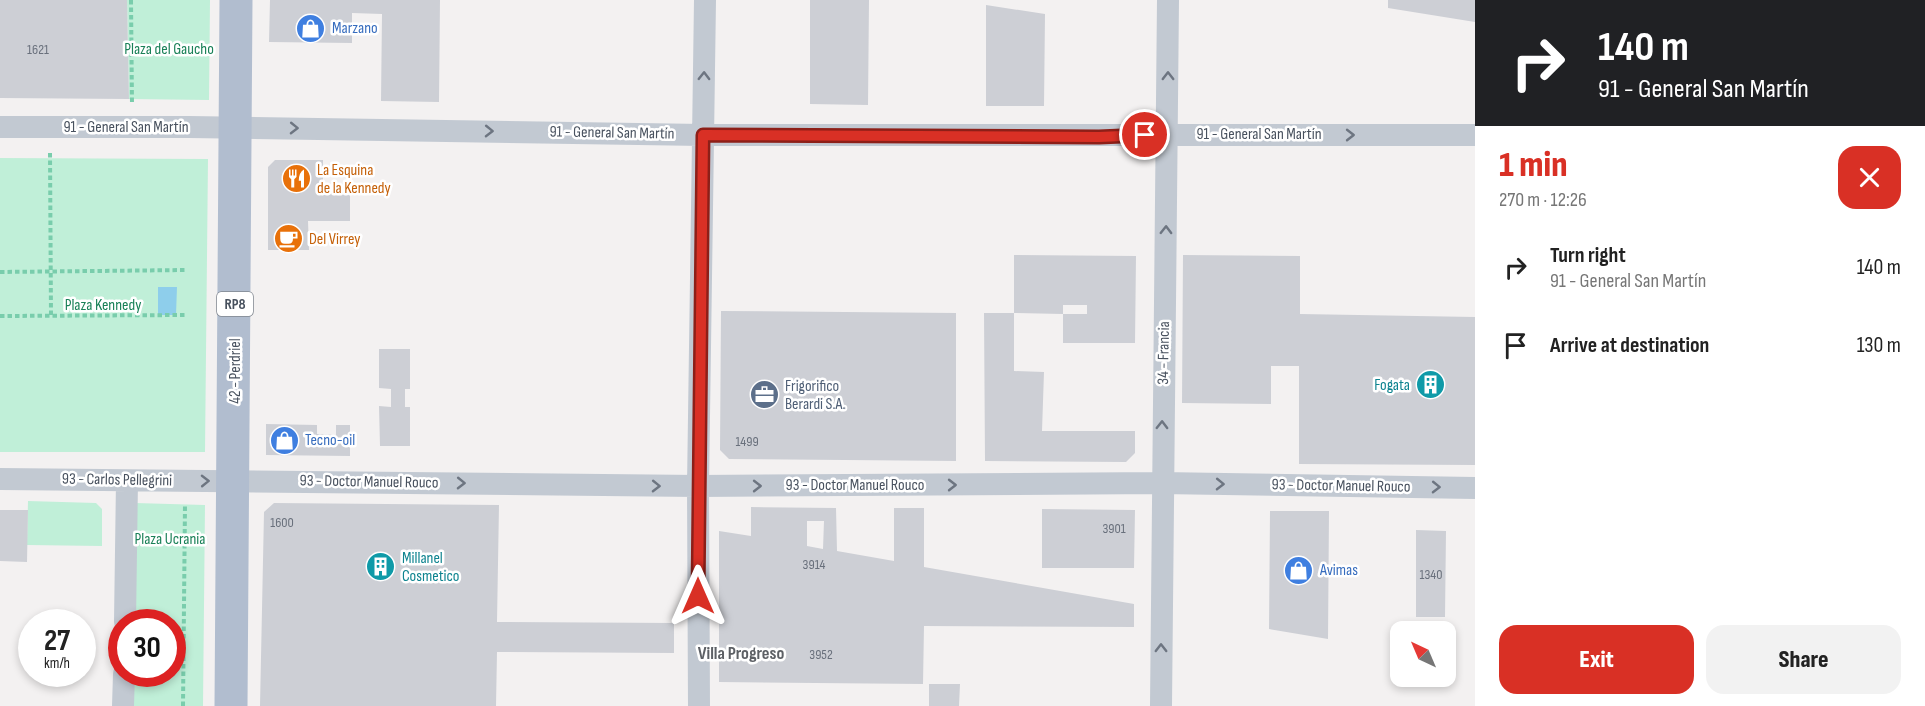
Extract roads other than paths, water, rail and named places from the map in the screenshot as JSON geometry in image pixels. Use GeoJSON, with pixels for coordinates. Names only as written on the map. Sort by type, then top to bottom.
{"type":"FeatureCollection","features":[{"type":"Feature","properties":{"kind":"main road","name":"42 - Perdriel"},"geometry":{"type":"LineString","coordinates":[[231,706],[236,0]]}},
{"type":"Feature","properties":{"kind":"street"},"geometry":{"type":"LineString","coordinates":[[699,706],[698,486],[705,0]]}},
{"type":"Feature","properties":{"kind":"street","name":"34 - Francia"},"geometry":{"type":"LineString","coordinates":[[1161,706],[1161,483],[1168,134],[1168,0]]}},
{"type":"Feature","properties":{"kind":"street","name":"91 - General San Martín"},"geometry":{"type":"LineString","coordinates":[[0,127],[236,127],[703,135],[1099,137],[1168,134],[1475,135]]}},
{"type":"Feature","properties":{"kind":"street","name":"93 - Carlos Pellegrini"},"geometry":{"type":"LineString","coordinates":[[0,479],[234,480]]}},
{"type":"Feature","properties":{"kind":"street","name":"93 - Doctor Manuel Rouco"},"geometry":{"type":"LineString","coordinates":[[234,480],[698,486],[1161,483],[1475,488]]}},
{"type":"Feature","properties":{"kind":"street"},"geometry":{"type":"LineString","coordinates":[[125,609],[127,481]]}},
{"type":"Feature","properties":{"kind":"street"},"geometry":{"type":"LineString","coordinates":[[123,706],[124,687]]}},
{"type":"Feature","properties":{"kind":"water"},"geometry":{"type":"Polygon","coordinates":[[[158,287],[177,287],[176,315],[158,315],[158,287]]]}},
{"type":"Feature","properties":{"kind":"place","name":"Marzano"},"geometry":{"type":"Point","coordinates":[311,28]}},
{"type":"Feature","properties":{"kind":"place","name":"La Esquina de la Kennedy"},"geometry":{"type":"Point","coordinates":[296,179]}},
{"type":"Feature","properties":{"kind":"place","name":"Del Virrey"},"geometry":{"type":"Point","coordinates":[288,239]}},
{"type":"Feature","properties":{"kind":"place","name":"Fogata"},"geometry":{"type":"Point","coordinates":[1431,385]}},
{"type":"Feature","properties":{"kind":"place","name":"Frigorifico Berardi S.A."},"geometry":{"type":"Point","coordinates":[764,395]}},
{"type":"Feature","properties":{"kind":"place","name":"Tecno-oil"},"geometry":{"type":"Point","coordinates":[284,440]}},
{"type":"Feature","properties":{"kind":"place","name":"Millanel Cosmetico"},"geometry":{"type":"Point","coordinates":[381,567]}},
{"type":"Feature","properties":{"kind":"place","name":"Avimas"},"geometry":{"type":"Point","coordinates":[1299,570]}},
{"type":"Feature","properties":{"kind":"district","name":"Villa Progreso"},"geometry":{"type":"Point","coordinates":[741,653]}},
{"type":"Feature","properties":{"kind":"park label","name":"Plaza del Gaucho"},"geometry":{"type":"Point","coordinates":[169,49]}},
{"type":"Feature","properties":{"kind":"park label","name":"Plaza Kennedy"},"geometry":{"type":"Point","coordinates":[103,305]}},
{"type":"Feature","properties":{"kind":"park label","name":"Plaza Ucrania"},"geometry":{"type":"Point","coordinates":[170,539]}}]}
